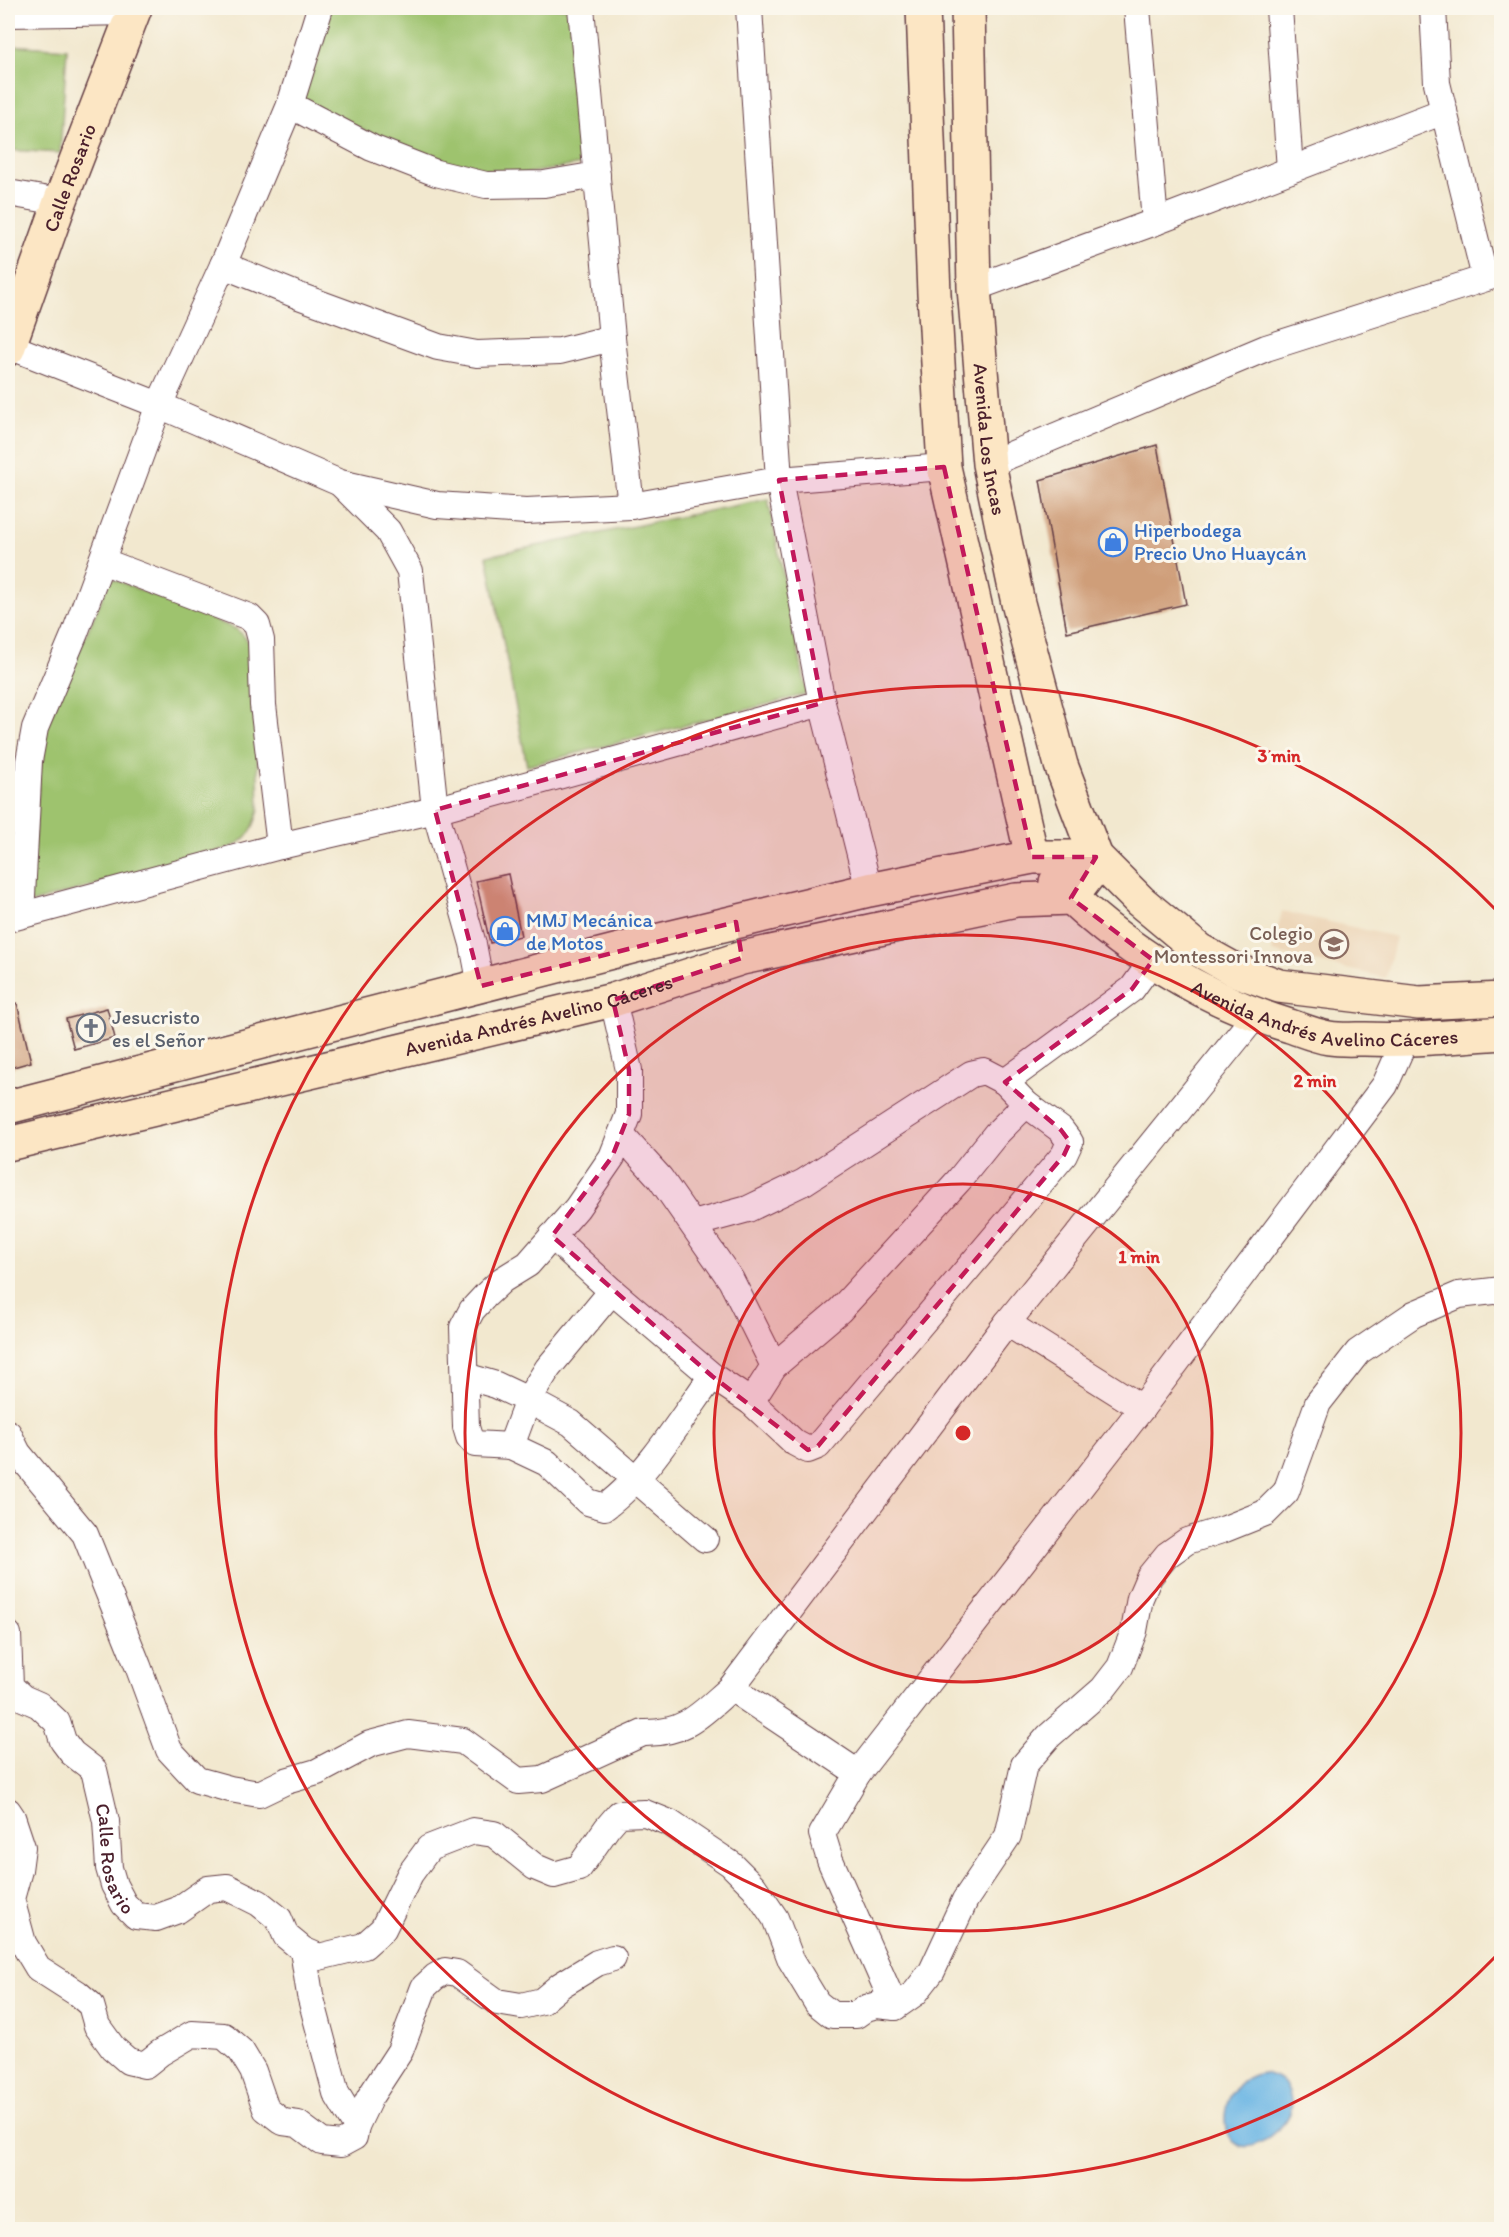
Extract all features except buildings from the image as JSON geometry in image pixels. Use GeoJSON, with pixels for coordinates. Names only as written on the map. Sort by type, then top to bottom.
{"type":"FeatureCollection","features":[{"type":"Feature","properties":{"kind":"main road"},"geometry":{"type":"LineString","coordinates":[[922,8],[944,467],[1032,857]]}},
{"type":"Feature","properties":{"kind":"main road","name":"Avenida Los Incas"},"geometry":{"type":"LineString","coordinates":[[968,8],[974,288],[989,464],[1018,603],[1061,765],[1096,857]]}},
{"type":"Feature","properties":{"kind":"main road","name":"Calle Rosario"},"geometry":{"type":"LineString","coordinates":[[8,348],[60,202],[135,10]]}},
{"type":"Feature","properties":{"kind":"main road","name":"Avenida Andrés Avelino Cáceres"},"geometry":{"type":"LineString","coordinates":[[1032,857],[1071,898],[1110,930],[1196,988],[1255,1016],[1329,1038],[1406,1041],[1502,1033]]}},
{"type":"Feature","properties":{"kind":"main road","name":"Avenida Andrés Avelino Cáceres"},"geometry":{"type":"LineString","coordinates":[[8,1107],[736,922],[869,890],[1032,857],[1096,857],[1140,901],[1199,950],[1235,970],[1280,986],[1419,1003],[1502,999]]}},
{"type":"Feature","properties":{"kind":"main road"},"geometry":{"type":"LineString","coordinates":[[1071,898],[1090,873],[1096,857]]}},
{"type":"Feature","properties":{"kind":"main road","name":"Avenida Andrés Avelino Cáceres"},"geometry":{"type":"LineString","coordinates":[[8,1144],[613,1000],[742,958],[1016,900],[1071,898]]}},
{"type":"Feature","properties":{"kind":"main road"},"geometry":{"type":"LineString","coordinates":[[736,922],[742,958]]}},
{"type":"Feature","properties":{"kind":"main road"},"geometry":{"type":"LineString","coordinates":[[221,1053],[232,1089]]}},
{"type":"Feature","properties":{"kind":"street"},"geometry":{"type":"LineString","coordinates":[[320,8],[290,105],[223,265],[159,405],[75,633],[35,728],[29,761],[14,917],[280,846],[435,810],[822,703]]}},
{"type":"Feature","properties":{"kind":"street"},"geometry":{"type":"LineString","coordinates":[[581,8],[612,338],[631,506]]}},
{"type":"Feature","properties":{"kind":"street"},"geometry":{"type":"LineString","coordinates":[[750,8],[779,480],[822,703],[869,890]]}},
{"type":"Feature","properties":{"kind":"street"},"geometry":{"type":"LineString","coordinates":[[1137,8],[1155,222]]}},
{"type":"Feature","properties":{"kind":"street"},"geometry":{"type":"LineString","coordinates":[[1279,8],[1290,170]]}},
{"type":"Feature","properties":{"kind":"street"},"geometry":{"type":"LineString","coordinates":[[989,464],[1266,348],[1493,275],[1437,83],[1433,8]]}},
{"type":"Feature","properties":{"kind":"street"},"geometry":{"type":"LineString","coordinates":[[19,12],[135,10]]}},
{"type":"Feature","properties":{"kind":"street"},"geometry":{"type":"LineString","coordinates":[[290,105],[372,148],[436,173],[486,185],[543,184],[597,175]]}},
{"type":"Feature","properties":{"kind":"street"},"geometry":{"type":"LineString","coordinates":[[974,288],[1155,222],[1444,111]]}},
{"type":"Feature","properties":{"kind":"street"},"geometry":{"type":"LineString","coordinates":[[8,193],[60,202]]}},
{"type":"Feature","properties":{"kind":"street"},"geometry":{"type":"LineString","coordinates":[[223,265],[299,296],[438,347],[477,354],[560,351],[612,338]]}},
{"type":"Feature","properties":{"kind":"street"},"geometry":{"type":"LineString","coordinates":[[8,348],[159,405],[340,483],[437,505],[526,511],[631,506],[779,480],[944,467]]}},
{"type":"Feature","properties":{"kind":"street"},"geometry":{"type":"LineString","coordinates":[[340,483],[388,531],[410,571],[435,810],[473,944],[481,986]]}},
{"type":"Feature","properties":{"kind":"street"},"geometry":{"type":"LineString","coordinates":[[102,561],[249,617],[257,625],[261,640],[263,705],[280,846]]}},
{"type":"Feature","properties":{"kind":"street"},"geometry":{"type":"LineString","coordinates":[[1005,1082],[1132,989],[1153,960]]}},
{"type":"Feature","properties":{"kind":"street"},"geometry":{"type":"LineString","coordinates":[[613,1000],[629,1070],[629,1114],[612,1157],[577,1208],[528,1264],[501,1280],[472,1310],[463,1327],[466,1427],[469,1437],[475,1444],[511,1446],[547,1463],[588,1502],[605,1508],[635,1479],[712,1376]]}},
{"type":"Feature","properties":{"kind":"street"},"geometry":{"type":"LineString","coordinates":[[8,1433],[18,1453],[85,1534],[169,1750],[197,1780],[259,1794],[286,1781],[317,1772],[370,1744],[408,1734],[463,1741],[518,1781],[542,1779],[643,1733],[659,1733],[690,1724],[731,1688],[1007,1323],[1255,1016]]}},
{"type":"Feature","properties":{"kind":"street"},"geometry":{"type":"LineString","coordinates":[[895,2007],[830,1860],[822,1834],[858,1773],[1142,1408],[1384,1085],[1406,1041]]}},
{"type":"Feature","properties":{"kind":"street"},"geometry":{"type":"LineString","coordinates":[[552,1236],[612,1291],[712,1376],[751,1402],[795,1443],[808,1450],[818,1446],[1064,1155],[1070,1142],[1061,1130],[1026,1104],[1005,1082],[984,1071],[971,1074],[804,1182],[748,1209],[693,1224]]}},
{"type":"Feature","properties":{"kind":"street"},"geometry":{"type":"LineString","coordinates":[[751,1402],[774,1366],[840,1310],[959,1180],[996,1134],[1026,1104]]}},
{"type":"Feature","properties":{"kind":"street"},"geometry":{"type":"LineString","coordinates":[[621,1135],[660,1178],[693,1224],[730,1280],[774,1366]]}},
{"type":"Feature","properties":{"kind":"street"},"geometry":{"type":"LineString","coordinates":[[303,1950],[319,1957],[364,1946],[383,1929],[410,1874],[429,1848],[473,1831],[494,1834],[535,1867],[554,1875],[579,1868],[619,1814],[645,1813],[670,1823],[732,1864],[754,1887],[775,1918],[791,1960],[817,2003],[832,2016],[856,2014],[877,2005],[895,2007],[915,1994],[932,1971],[965,1900],[1008,1836],[1024,1765],[1049,1736],[1103,1689],[1120,1667],[1134,1631],[1140,1598],[1149,1577],[1167,1555],[1187,1541],[1265,1513],[1286,1492],[1318,1403],[1358,1352],[1414,1314],[1459,1295],[1502,1290]]}},
{"type":"Feature","properties":{"kind":"street"},"geometry":{"type":"LineString","coordinates":[[511,1446],[528,1400],[548,1368],[612,1291]]}},
{"type":"Feature","properties":{"kind":"street"},"geometry":{"type":"LineString","coordinates":[[1007,1323],[1142,1408]]}},
{"type":"Feature","properties":{"kind":"street"},"geometry":{"type":"LineString","coordinates":[[465,1376],[528,1400],[571,1423],[672,1508],[705,1539]]}},
{"type":"Feature","properties":{"kind":"street","name":"Calle Rosario"},"geometry":{"type":"LineString","coordinates":[[8,1634],[10,1686],[22,1698],[39,1705],[57,1722],[63,1741],[72,1753],[94,1770],[106,1821],[109,1868],[124,1905],[136,1916],[156,1918],[178,1910],[208,1889],[227,1887],[259,1903],[279,1919],[286,1936],[303,1950]]}},
{"type":"Feature","properties":{"kind":"street"},"geometry":{"type":"LineString","coordinates":[[731,1688],[858,1773]]}},
{"type":"Feature","properties":{"kind":"street"},"geometry":{"type":"LineString","coordinates":[[8,1811],[22,1847],[19,1870],[11,1899],[23,1943],[38,1968],[77,1993],[91,2005],[98,2026],[113,2048],[128,2061],[145,2065],[192,2034],[224,2036],[241,2051],[253,2071],[266,2109],[283,2122],[298,2124],[322,2142],[341,2144],[354,2137],[356,2126],[370,2097],[400,2051],[424,1987],[435,1977],[446,1971],[457,1973],[497,2002],[521,2006],[542,2001],[561,1985],[597,1963],[613,1959]]}},
{"type":"Feature","properties":{"kind":"street"},"geometry":{"type":"LineString","coordinates":[[303,1950],[310,1995],[336,2093],[356,2126]]}},
{"type":"Feature","properties":{"kind":"highlighted area"},"geometry":{"type":"Polygon","coordinates":[[[944,467],[1032,857],[1096,857],[1071,898],[1153,960],[1132,989],[1005,1082],[1061,1130],[1070,1142],[1064,1155],[818,1446],[808,1450],[712,1376],[552,1236],[612,1157],[629,1114],[629,1070],[613,1000],[742,958],[736,922],[481,986],[435,810],[822,703],[779,480],[944,467]]]}},
{"type":"Feature","properties":{"kind":"shaded area","name":"Colegio Montessori Innova"},"geometry":{"type":"Polygon","coordinates":[[[1282,911],[1396,937],[1386,978],[1272,952],[1282,911]]]}},
{"type":"Feature","properties":{"kind":"green space"},"geometry":{"type":"Polygon","coordinates":[[[575,8],[588,163],[518,175],[478,174],[428,160],[297,100],[328,9],[575,8]]]}},
{"type":"Feature","properties":{"kind":"green space"},"geometry":{"type":"Polygon","coordinates":[[[8,45],[67,49],[60,153],[8,150],[8,45]]]}},
{"type":"Feature","properties":{"kind":"green space"},"geometry":{"type":"Polygon","coordinates":[[[768,499],[807,694],[527,766],[487,556],[768,499]]]}},
{"type":"Feature","properties":{"kind":"green space"},"geometry":{"type":"Polygon","coordinates":[[[111,578],[236,629],[248,641],[254,656],[259,810],[250,832],[232,847],[27,904],[44,730],[111,578]]]}},
{"type":"Feature","properties":{"kind":"water"},"geometry":{"type":"Polygon","coordinates":[[[1264,2073],[1275,2076],[1285,2085],[1292,2104],[1290,2113],[1279,2128],[1256,2145],[1240,2146],[1230,2138],[1225,2124],[1226,2108],[1233,2092],[1245,2079],[1264,2073]]]}},
{"type":"Feature","properties":{"kind":"place","name":"Hiperbodega Precio Uno Huaycán"},"geometry":{"type":"Point","coordinates":[1113,542]}},
{"type":"Feature","properties":{"kind":"place","name":"MMJ Mecánica de Motos"},"geometry":{"type":"Point","coordinates":[505,931]}},
{"type":"Feature","properties":{"kind":"place","name":"Colegio Montessori Innova"},"geometry":{"type":"Point","coordinates":[1334,944]}},
{"type":"Feature","properties":{"kind":"place","name":"Jesucristo es el Señor"},"geometry":{"type":"Point","coordinates":[91,1028]}}]}
